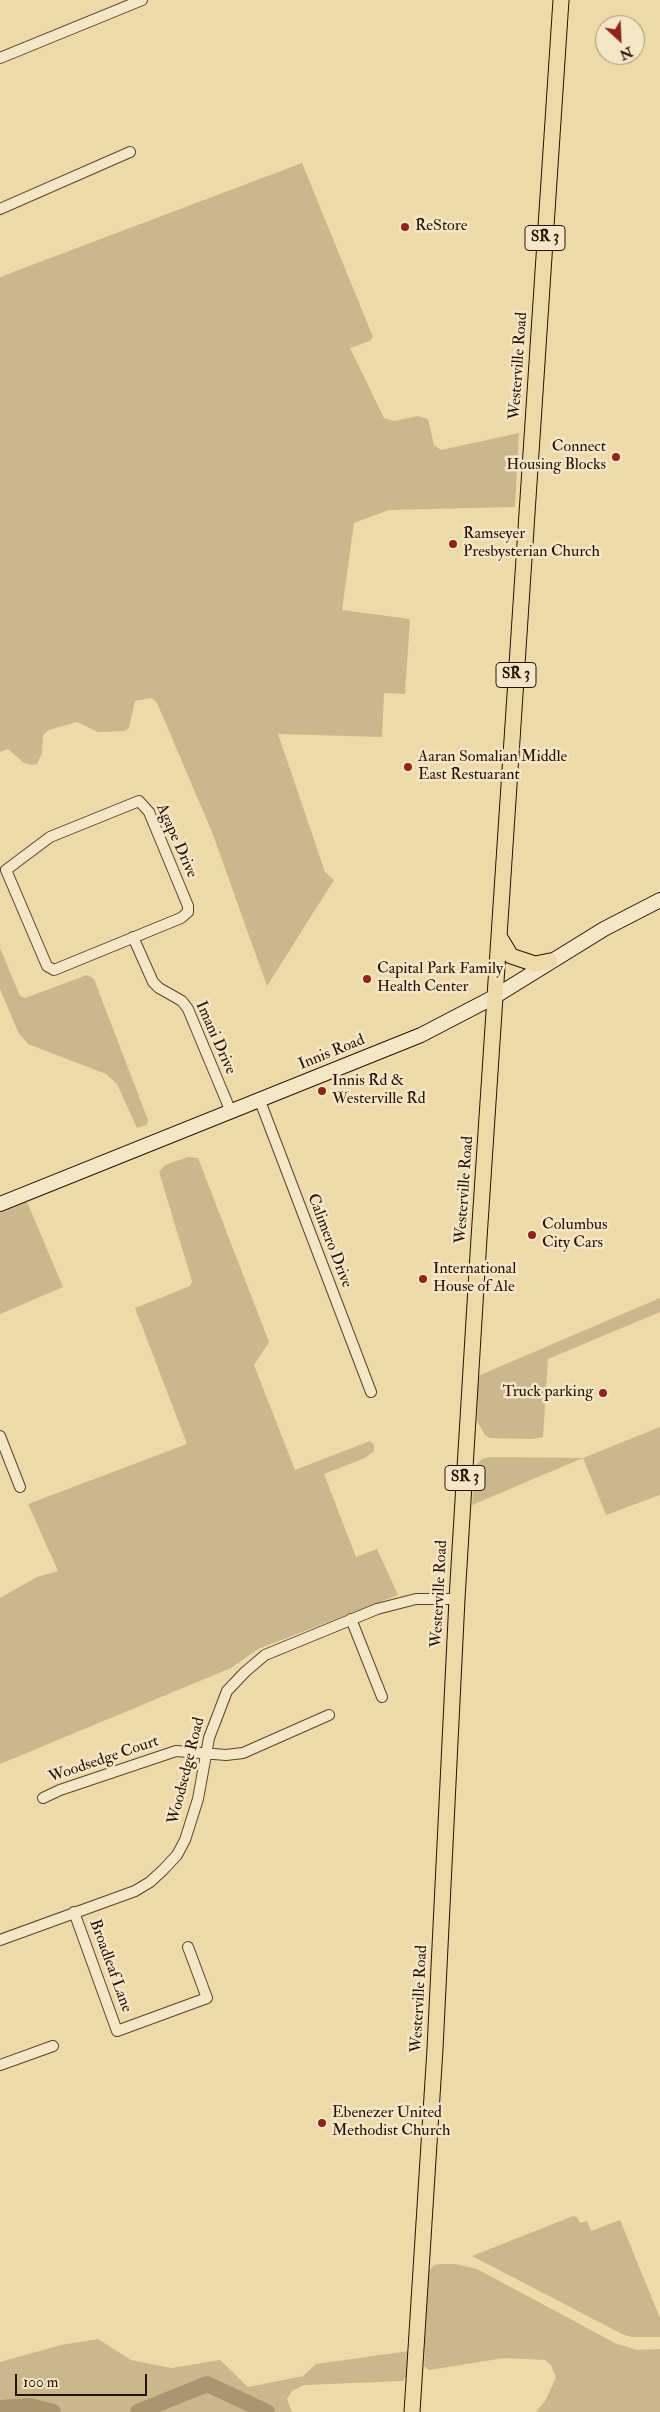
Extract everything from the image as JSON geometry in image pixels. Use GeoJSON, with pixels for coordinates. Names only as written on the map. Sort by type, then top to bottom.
{"type":"FeatureCollection","features":[{"type":"Feature","properties":{"kind":"main road","name":"Westerville Road"},"geometry":{"type":"LineString","coordinates":[[412,2412],[435,2049],[457,1599],[494,997],[561,0]]}},
{"type":"Feature","properties":{"kind":"main road","name":"Innis Road"},"geometry":{"type":"LineString","coordinates":[[0,1204],[421,1035],[494,997],[550,961],[636,911],[660,900]]}},
{"type":"Feature","properties":{"kind":"main road"},"geometry":{"type":"LineString","coordinates":[[498,936],[511,956],[535,964],[550,961]]}},
{"type":"Feature","properties":{"kind":"street"},"geometry":{"type":"LineString","coordinates":[[0,58],[142,0]]}},
{"type":"Feature","properties":{"kind":"street"},"geometry":{"type":"LineString","coordinates":[[0,209],[130,152]]}},
{"type":"Feature","properties":{"kind":"street","name":"Agape Drive"},"geometry":{"type":"LineString","coordinates":[[139,801],[144,804],[149,812],[188,906],[188,912],[181,918],[133,937],[54,970],[47,966],[6,870],[50,837],[139,801]]}},
{"type":"Feature","properties":{"kind":"street","name":"Imani Drive"},"geometry":{"type":"LineString","coordinates":[[133,937],[153,982],[159,988],[182,1001],[188,1009],[231,1112]]}},
{"type":"Feature","properties":{"kind":"street","name":"Calimero Drive"},"geometry":{"type":"LineString","coordinates":[[260,1101],[370,1392]]}},
{"type":"Feature","properties":{"kind":"street"},"geometry":{"type":"LineString","coordinates":[[0,1436],[20,1487]]}},
{"type":"Feature","properties":{"kind":"street","name":"Woodsedge Road"},"geometry":{"type":"LineString","coordinates":[[0,1940],[135,1891],[150,1882],[177,1855],[198,1799],[206,1752],[216,1715],[227,1691],[265,1655],[282,1646],[377,1609],[416,1599],[457,1599]]}},
{"type":"Feature","properties":{"kind":"street"},"geometry":{"type":"LineString","coordinates":[[351,1619],[382,1698]]}},
{"type":"Feature","properties":{"kind":"street","name":"Woodsedge Court"},"geometry":{"type":"LineString","coordinates":[[43,1798],[176,1751],[226,1755],[243,1753],[329,1716]]}},
{"type":"Feature","properties":{"kind":"street","name":"Broadleaf Lane"},"geometry":{"type":"LineString","coordinates":[[74,1912],[117,2030],[207,1998],[188,1947]]}},
{"type":"Feature","properties":{"kind":"street"},"geometry":{"type":"LineString","coordinates":[[0,2065],[53,2046]]}},
{"type":"Feature","properties":{"kind":"shaded area"},"geometry":{"type":"Polygon","coordinates":[[[302,163],[373,337],[370,341],[350,348],[384,418],[394,421],[418,416],[428,419],[434,445],[441,450],[519,433],[515,507],[389,510],[354,523],[342,610],[410,619],[405,694],[384,693],[382,737],[278,734],[325,872],[334,880],[267,986],[212,832],[157,703],[152,698],[135,701],[129,728],[125,731],[98,732],[77,722],[49,730],[43,735],[42,753],[37,764],[24,763],[8,749],[0,752],[0,277],[302,163]]]}},
{"type":"Feature","properties":{"kind":"shaded area"},"geometry":{"type":"Polygon","coordinates":[[[0,948],[20,996],[25,998],[87,975],[94,979],[148,1120],[147,1125],[137,1128],[117,1084],[106,1074],[28,1044],[18,1032],[0,989],[0,948]]]}},
{"type":"Feature","properties":{"kind":"shaded area"},"geometry":{"type":"Polygon","coordinates":[[[188,1157],[198,1158],[269,1342],[254,1365],[295,1470],[370,1441],[374,1445],[374,1451],[365,1458],[324,1474],[356,1557],[377,1549],[398,1595],[258,1649],[231,1668],[0,1764],[0,1598],[37,1577],[58,1571],[28,1504],[187,1444],[135,1308],[190,1286],[192,1281],[159,1172],[165,1165],[188,1157]]]}},
{"type":"Feature","properties":{"kind":"shaded area"},"geometry":{"type":"Polygon","coordinates":[[[27,1202],[63,1287],[0,1314],[0,1213],[27,1202]]]}},
{"type":"Feature","properties":{"kind":"shaded area"},"geometry":{"type":"Polygon","coordinates":[[[660,1298],[660,1312],[548,1359],[543,1437],[532,1439],[490,1438],[485,1435],[477,1421],[478,1376],[660,1298]]]}},
{"type":"Feature","properties":{"kind":"shaded area"},"geometry":{"type":"Polygon","coordinates":[[[660,1427],[660,1495],[606,1515],[583,1458],[660,1427]]]}},
{"type":"Feature","properties":{"kind":"shaded area"},"geometry":{"type":"Polygon","coordinates":[[[490,1457],[583,1458],[472,1505],[474,1467],[482,1459],[490,1457]]]}},
{"type":"Feature","properties":{"kind":"shaded area"},"geometry":{"type":"Polygon","coordinates":[[[573,2216],[577,2217],[580,2223],[587,2221],[591,2231],[620,2220],[660,2318],[660,2337],[631,2337],[622,2334],[472,2256],[573,2216]]]}},
{"type":"Feature","properties":{"kind":"shaded area"},"geometry":{"type":"Polygon","coordinates":[[[456,2264],[477,2269],[615,2343],[637,2350],[660,2349],[660,2412],[536,2412],[545,2401],[556,2378],[551,2365],[545,2360],[504,2358],[429,2370],[424,2366],[428,2272],[434,2265],[456,2264]]]}},
{"type":"Feature","properties":{"kind":"shaded area"},"geometry":{"type":"Polygon","coordinates":[[[98,2339],[131,2360],[171,2368],[220,2360],[248,2387],[303,2376],[316,2364],[409,2351],[407,2375],[403,2381],[304,2385],[292,2391],[287,2399],[292,2412],[0,2412],[0,2362],[61,2345],[98,2339]]]}},
{"type":"Feature","properties":{"kind":"waterway"},"geometry":{"type":"LineString","coordinates":[[138,2412],[207,2384],[267,2412]]}},
{"type":"Feature","properties":{"kind":"waterway"},"geometry":{"type":"LineString","coordinates":[[0,2408],[30,2406],[53,2412]]}},
{"type":"Feature","properties":{"kind":"place","name":"ReStore"},"geometry":{"type":"Point","coordinates":[405,227]}},
{"type":"Feature","properties":{"kind":"place","name":"Connect Housing Blocks"},"geometry":{"type":"Point","coordinates":[616,457]}},
{"type":"Feature","properties":{"kind":"place","name":"Ramseyer Presbysterian Church"},"geometry":{"type":"Point","coordinates":[453,544]}},
{"type":"Feature","properties":{"kind":"place","name":"Aaran Somalian Middle East Restuarant"},"geometry":{"type":"Point","coordinates":[408,767]}},
{"type":"Feature","properties":{"kind":"place","name":"Capital Park Family Health Center"},"geometry":{"type":"Point","coordinates":[367,979]}},
{"type":"Feature","properties":{"kind":"place","name":"Innis Rd & Westerville Rd"},"geometry":{"type":"Point","coordinates":[322,1091]}},
{"type":"Feature","properties":{"kind":"place","name":"Columbus City Cars"},"geometry":{"type":"Point","coordinates":[532,1235]}},
{"type":"Feature","properties":{"kind":"place","name":"International House of Ale"},"geometry":{"type":"Point","coordinates":[423,1279]}},
{"type":"Feature","properties":{"kind":"place","name":"Truck parking"},"geometry":{"type":"Point","coordinates":[603,1393]}},
{"type":"Feature","properties":{"kind":"place","name":"Ebenezer United Methodist Church"},"geometry":{"type":"Point","coordinates":[322,2123]}}]}
